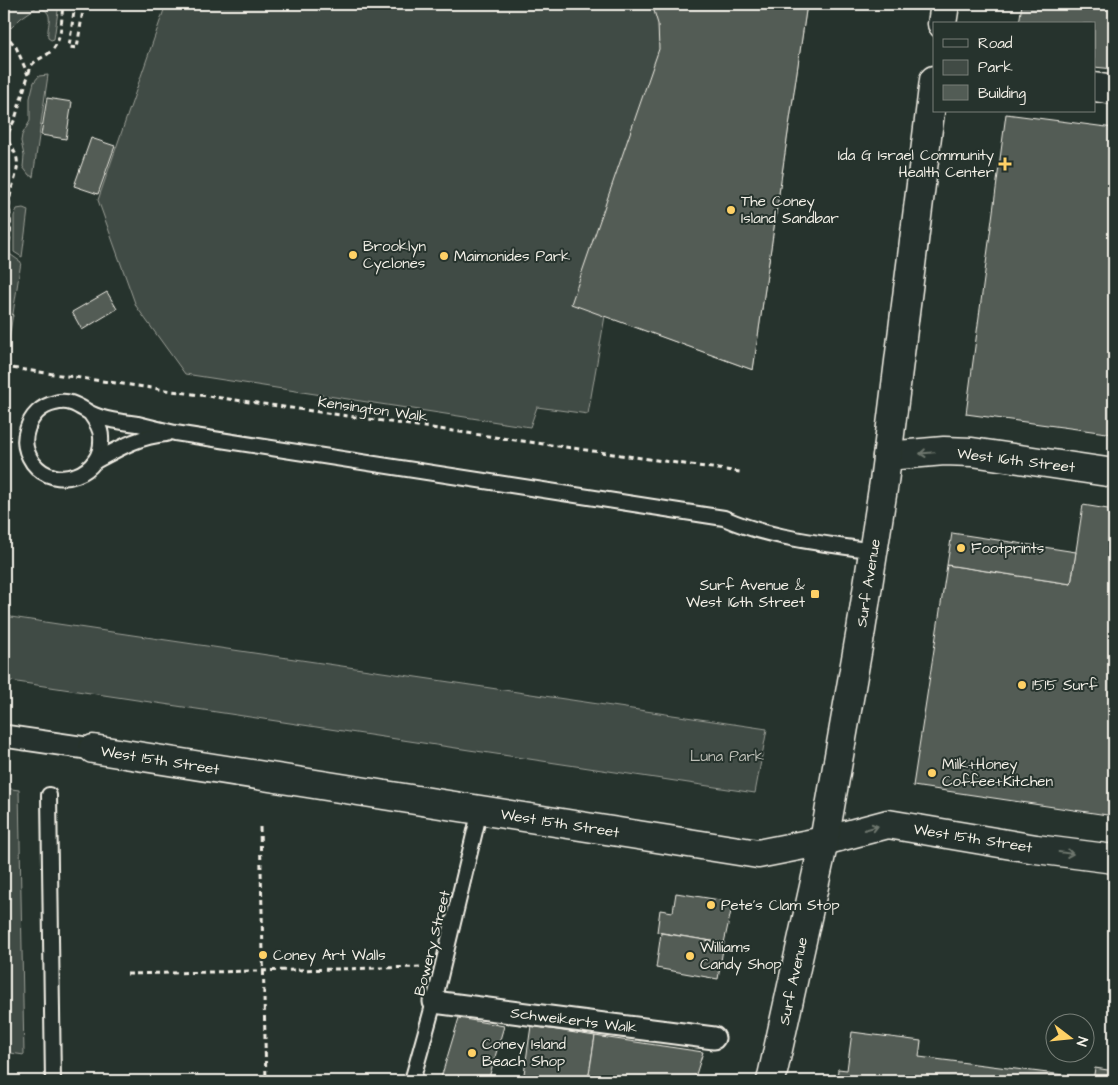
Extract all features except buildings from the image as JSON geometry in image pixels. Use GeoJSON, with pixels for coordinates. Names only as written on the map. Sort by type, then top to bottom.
{"type":"FeatureCollection","features":[{"type":"Feature","properties":{"kind":"street"},"geometry":{"type":"LineString","coordinates":[[942,22],[945,4]]}},
{"type":"Feature","properties":{"kind":"street"},"geometry":{"type":"LineString","coordinates":[[1096,87],[1114,90]]}},
{"type":"Feature","properties":{"kind":"street","name":"Surf Avenue"},"geometry":{"type":"LineString","coordinates":[[771,1081],[824,841],[860,640],[887,456],[933,88]]}},
{"type":"Feature","properties":{"kind":"street","name":"West 16th Street"},"geometry":{"type":"LineString","coordinates":[[887,456],[972,452],[1114,473]]}},
{"type":"Feature","properties":{"kind":"street","name":"West 15th Street"},"geometry":{"type":"LineString","coordinates":[[4,736],[758,854],[824,841],[888,824],[1114,859]]}},
{"type":"Feature","properties":{"kind":"street","name":"Schweikerts Walk"},"geometry":{"type":"LineString","coordinates":[[434,1002],[714,1038]]}},
{"type":"Feature","properties":{"kind":"lane"},"geometry":{"type":"LineString","coordinates":[[90,413],[98,424],[101,437],[100,450],[94,462],[85,472],[73,477],[60,478],[47,475],[36,468],[25,447],[25,435],[29,423],[36,413],[46,406],[57,402],[69,402],[104,418],[175,434],[724,518],[775,536],[873,551]]}},
{"type":"Feature","properties":{"kind":"lane"},"geometry":{"type":"LineString","coordinates":[[94,462],[127,443],[145,437],[175,434]]}},
{"type":"Feature","properties":{"kind":"lane"},"geometry":{"type":"LineString","coordinates":[[49,795],[53,1081]]}},
{"type":"Feature","properties":{"kind":"lane","name":"Bowery Street"},"geometry":{"type":"LineString","coordinates":[[412,1081],[434,1002],[480,810]]}},
{"type":"Feature","properties":{"kind":"path"},"geometry":{"type":"LineString","coordinates":[[4,250],[8,246],[10,236],[9,203],[17,170],[14,149],[5,140],[15,119],[31,66],[36,60],[49,54],[58,41],[63,4]]}},
{"type":"Feature","properties":{"kind":"path"},"geometry":{"type":"LineString","coordinates":[[75,4],[68,46],[77,48],[84,4]]}},
{"type":"Feature","properties":{"kind":"path"},"geometry":{"type":"LineString","coordinates":[[4,33],[16,47],[28,76]]}},
{"type":"Feature","properties":{"kind":"path"},"geometry":{"type":"LineString","coordinates":[[4,318],[13,315]]}},
{"type":"Feature","properties":{"kind":"path","name":"Kensington Walk"},"geometry":{"type":"LineString","coordinates":[[4,367],[740,472]]}},
{"type":"Feature","properties":{"kind":"path"},"geometry":{"type":"LineString","coordinates":[[260,827],[266,1081]]}},
{"type":"Feature","properties":{"kind":"path"},"geometry":{"type":"LineString","coordinates":[[127,974],[443,966]]}},
{"type":"Feature","properties":{"kind":"green space"},"geometry":{"type":"Polygon","coordinates":[[[4,4],[59,4],[54,39],[48,38],[49,15],[43,9],[37,7],[11,28],[4,19],[4,4]]]}},
{"type":"Feature","properties":{"kind":"green space","name":"Brooklyn Cyclones"},"geometry":{"type":"Polygon","coordinates":[[[166,4],[807,4],[753,370],[605,316],[588,414],[537,407],[530,427],[185,374],[136,306],[98,200],[166,4]]]}},
{"type":"Feature","properties":{"kind":"green space"},"geometry":{"type":"Polygon","coordinates":[[[48,75],[33,177],[23,167],[24,156],[21,141],[22,135],[30,121],[30,98],[34,82],[39,76],[48,75]]]}},
{"type":"Feature","properties":{"kind":"green space"},"geometry":{"type":"Polygon","coordinates":[[[23,208],[28,210],[22,257],[14,252],[14,216],[17,209],[23,208]]]}},
{"type":"Feature","properties":{"kind":"green space"},"geometry":{"type":"Polygon","coordinates":[[[4,250],[21,262],[7,352],[4,351],[4,250]]]}},
{"type":"Feature","properties":{"kind":"green space","name":"Luna Park"},"geometry":{"type":"Polygon","coordinates":[[[4,616],[767,729],[755,793],[4,680],[4,616]]]}},
{"type":"Feature","properties":{"kind":"green space"},"geometry":{"type":"Polygon","coordinates":[[[4,788],[19,790],[24,1055],[4,1052],[4,788]]]}},
{"type":"Feature","properties":{"kind":"place","name":"Ida G Israel Community Health Center"},"geometry":{"type":"Point","coordinates":[1005,164]}},
{"type":"Feature","properties":{"kind":"place","name":"The Coney Island Sandbar"},"geometry":{"type":"Point","coordinates":[731,210]}},
{"type":"Feature","properties":{"kind":"place","name":"Brooklyn Cyclones"},"geometry":{"type":"Point","coordinates":[353,255]}},
{"type":"Feature","properties":{"kind":"place","name":"Maimonides Park"},"geometry":{"type":"Point","coordinates":[444,256]}},
{"type":"Feature","properties":{"kind":"place","name":"Footprints"},"geometry":{"type":"Point","coordinates":[961,548]}},
{"type":"Feature","properties":{"kind":"place","name":"Surf Avenue & West 16th Street"},"geometry":{"type":"Point","coordinates":[815,594]}},
{"type":"Feature","properties":{"kind":"place","name":"1515 Surf"},"geometry":{"type":"Point","coordinates":[1022,685]}},
{"type":"Feature","properties":{"kind":"place","name":"Milk+Honey Coffee+Kitchen"},"geometry":{"type":"Point","coordinates":[932,773]}},
{"type":"Feature","properties":{"kind":"place","name":"Pete's Clam Stop"},"geometry":{"type":"Point","coordinates":[711,905]}},
{"type":"Feature","properties":{"kind":"place","name":"Coney Art Walls"},"geometry":{"type":"Point","coordinates":[263,955]}},
{"type":"Feature","properties":{"kind":"place","name":"Williams Candy Shop"},"geometry":{"type":"Point","coordinates":[690,956]}},
{"type":"Feature","properties":{"kind":"place","name":"Coney Island Beach Shop"},"geometry":{"type":"Point","coordinates":[472,1053]}}]}
